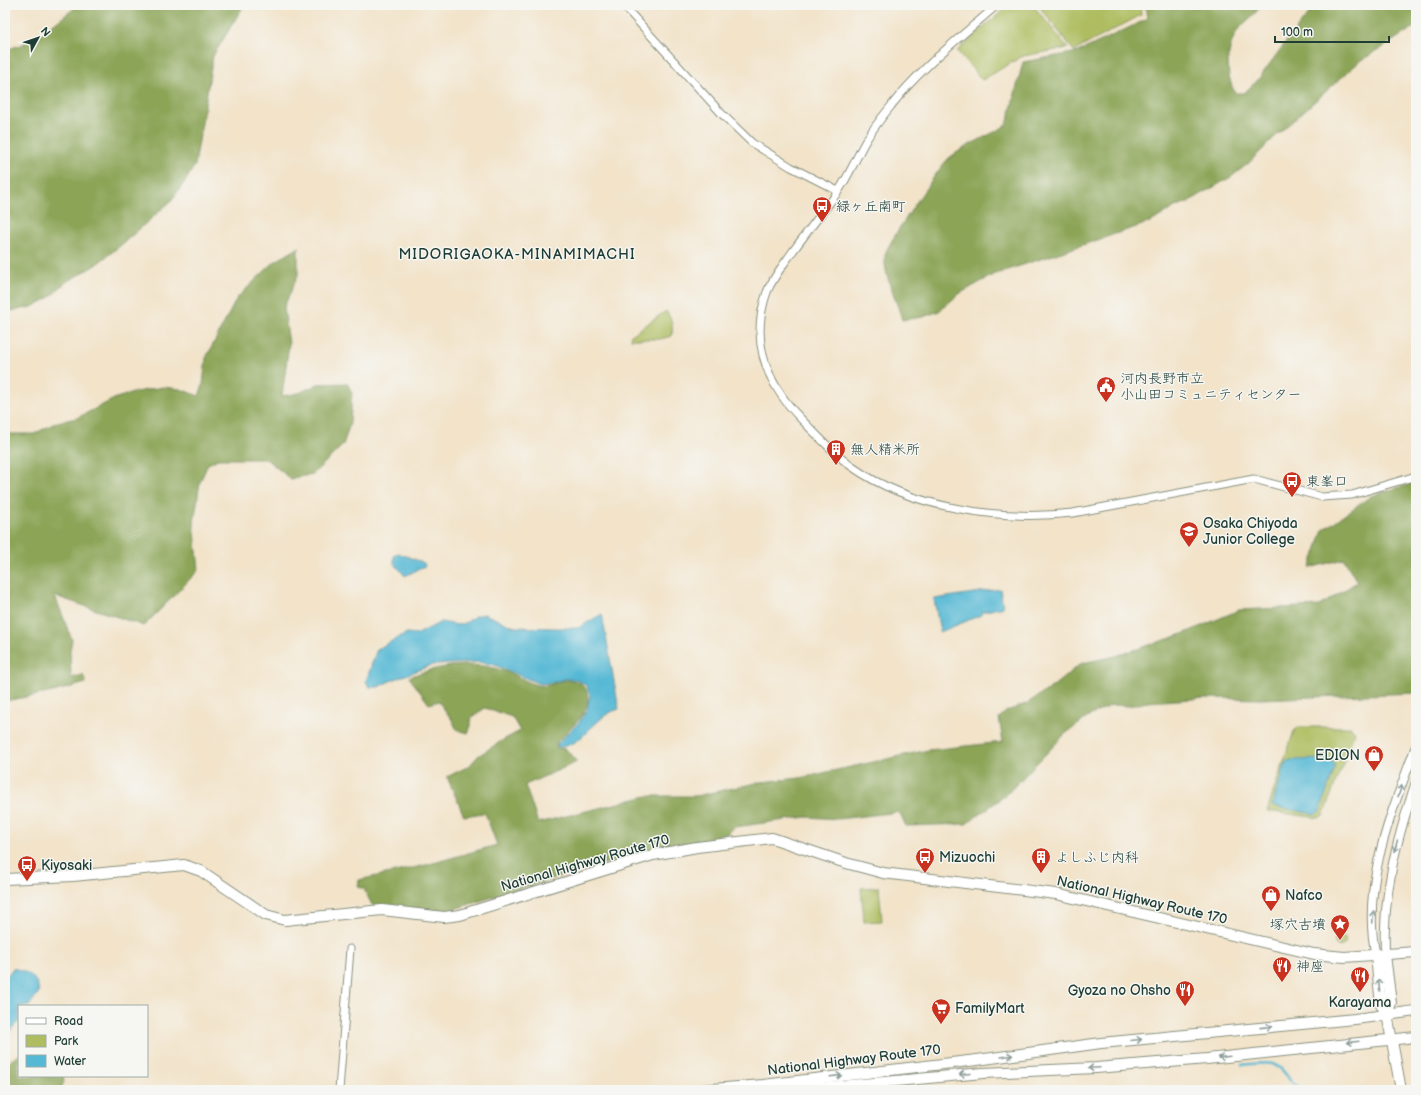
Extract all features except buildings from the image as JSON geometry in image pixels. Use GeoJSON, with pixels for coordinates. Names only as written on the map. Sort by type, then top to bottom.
{"type":"FeatureCollection","features":[{"type":"Feature","properties":{"kind":"highway","name":"National Highway Route 170"},"geometry":{"type":"LineString","coordinates":[[5,879],[73,876],[184,864],[201,871],[266,915],[285,920],[382,910],[444,917],[460,915],[653,855],[697,847],[772,838],[846,863],[883,873],[1056,894],[1314,954],[1344,957],[1416,952]]}},
{"type":"Feature","properties":{"kind":"highway"},"geometry":{"type":"LineString","coordinates":[[1380,955],[1391,1003],[1387,1014],[1401,1090]]}},
{"type":"Feature","properties":{"kind":"highway","name":"National Highway Route 170"},"geometry":{"type":"LineString","coordinates":[[700,1090],[763,1085],[977,1060],[1101,1043],[1355,1019],[1416,1011]]}},
{"type":"Feature","properties":{"kind":"highway","name":"National Highway Route 170"},"geometry":{"type":"LineString","coordinates":[[797,1090],[983,1073],[1051,1071],[1177,1062],[1416,1036]]}},
{"type":"Feature","properties":{"kind":"main road"},"geometry":{"type":"LineString","coordinates":[[1380,955],[1372,937],[1374,877],[1386,831],[1416,746]]}},
{"type":"Feature","properties":{"kind":"main road"},"geometry":{"type":"LineString","coordinates":[[1380,955],[1389,882],[1400,830],[1416,782]]}},
{"type":"Feature","properties":{"kind":"street"},"geometry":{"type":"LineString","coordinates":[[623,5],[722,114],[752,143],[838,191]]}},
{"type":"Feature","properties":{"kind":"street"},"geometry":{"type":"LineString","coordinates":[[997,5],[907,86],[866,140],[838,191],[772,280],[762,313],[760,334],[765,366],[783,400],[837,455],[875,480],[898,490],[955,508],[1018,516],[1049,516],[1254,479],[1322,497],[1352,495],[1416,476]]}},
{"type":"Feature","properties":{"kind":"street"},"geometry":{"type":"LineString","coordinates":[[339,1090],[350,949]]}},
{"type":"Feature","properties":{"kind":"green space"},"geometry":{"type":"Polygon","coordinates":[[[79,5],[244,5],[213,56],[195,165],[185,182],[170,202],[120,246],[94,266],[66,282],[49,298],[32,307],[5,312],[5,49],[14,47],[34,38],[79,5]]]}},
{"type":"Feature","properties":{"kind":"green space"},"geometry":{"type":"Polygon","coordinates":[[[1009,5],[1033,5],[1068,48],[1023,56],[982,80],[957,51],[1009,5]]]}},
{"type":"Feature","properties":{"kind":"green space"},"geometry":{"type":"Polygon","coordinates":[[[1038,5],[1140,5],[1141,15],[1074,51],[1038,5]]]}},
{"type":"Feature","properties":{"kind":"green space"},"geometry":{"type":"Polygon","coordinates":[[[1145,5],[1261,5],[1238,30],[1231,45],[1228,69],[1235,93],[1244,93],[1257,81],[1316,5],[1416,5],[1416,26],[1359,62],[1278,134],[1249,163],[1231,177],[1188,202],[1175,207],[1151,222],[993,275],[959,294],[939,311],[923,317],[902,320],[887,276],[885,267],[886,252],[905,219],[944,163],[963,149],[1007,125],[1023,62],[1078,52],[1147,19],[1145,5]]]}},
{"type":"Feature","properties":{"kind":"green space"},"geometry":{"type":"Polygon","coordinates":[[[300,247],[298,250],[298,275],[284,307],[289,344],[282,396],[299,393],[318,384],[347,383],[352,393],[350,423],[343,445],[313,474],[291,479],[266,459],[218,459],[208,464],[200,482],[194,523],[199,570],[144,626],[55,596],[72,640],[70,650],[71,678],[83,675],[86,683],[53,692],[5,701],[5,434],[34,434],[57,422],[77,418],[116,398],[136,392],[163,387],[180,389],[199,396],[203,384],[206,358],[237,298],[274,262],[300,247]]]}},
{"type":"Feature","properties":{"kind":"green space"},"geometry":{"type":"Polygon","coordinates":[[[666,311],[672,323],[672,336],[660,339],[631,339],[630,336],[666,311]]]}},
{"type":"Feature","properties":{"kind":"green space"},"geometry":{"type":"Polygon","coordinates":[[[1416,482],[1416,693],[1261,699],[1207,698],[1147,702],[1129,706],[1112,705],[1091,715],[1065,734],[1006,795],[966,824],[906,826],[899,812],[838,819],[807,817],[735,827],[718,841],[676,844],[581,870],[441,913],[372,905],[364,889],[358,887],[359,880],[426,865],[497,845],[485,813],[464,816],[447,777],[469,766],[478,756],[520,731],[512,717],[485,708],[471,718],[471,726],[468,733],[457,730],[439,701],[429,704],[409,677],[433,669],[470,665],[496,668],[542,686],[571,680],[578,682],[584,687],[588,697],[584,712],[574,725],[557,742],[557,748],[566,749],[577,762],[525,785],[538,823],[647,796],[696,796],[761,782],[800,778],[928,750],[1003,742],[999,718],[1007,711],[1026,704],[1052,687],[1082,663],[1116,656],[1183,634],[1239,610],[1320,606],[1357,582],[1344,559],[1310,568],[1323,530],[1371,496],[1416,482]]]}},
{"type":"Feature","properties":{"kind":"green space"},"geometry":{"type":"Polygon","coordinates":[[[1299,727],[1351,727],[1355,732],[1323,816],[1318,818],[1267,811],[1294,731],[1299,727]]]}},
{"type":"Feature","properties":{"kind":"green space"},"geometry":{"type":"Polygon","coordinates":[[[879,887],[882,921],[864,922],[861,888],[879,887]]]}},
{"type":"Feature","properties":{"kind":"green space","name":"塚穴古墳"},"geometry":{"type":"Polygon","coordinates":[[[1338,936],[1342,936],[1344,937],[1344,945],[1338,946],[1335,943],[1335,939],[1338,936]]]}},
{"type":"Feature","properties":{"kind":"green space"},"geometry":{"type":"Polygon","coordinates":[[[18,1056],[18,1077],[63,1077],[64,1081],[61,1089],[5,1090],[5,1064],[18,1056]]]}},
{"type":"Feature","properties":{"kind":"water"},"geometry":{"type":"Polygon","coordinates":[[[398,553],[424,563],[425,566],[405,576],[394,563],[394,556],[398,553]]]}},
{"type":"Feature","properties":{"kind":"water"},"geometry":{"type":"Polygon","coordinates":[[[1000,589],[1003,607],[982,612],[981,615],[940,632],[934,599],[1000,589]]]}},
{"type":"Feature","properties":{"kind":"water"},"geometry":{"type":"Polygon","coordinates":[[[484,614],[515,627],[578,628],[602,614],[619,709],[602,718],[574,742],[566,746],[557,747],[558,743],[579,722],[587,710],[590,695],[586,685],[575,679],[565,679],[540,684],[495,665],[478,662],[432,665],[378,687],[369,687],[366,681],[377,649],[407,633],[418,634],[441,622],[458,625],[467,622],[475,616],[484,614]]]}},
{"type":"Feature","properties":{"kind":"water"},"geometry":{"type":"Polygon","coordinates":[[[1329,759],[1333,762],[1335,767],[1320,811],[1315,814],[1272,806],[1286,762],[1290,760],[1329,759]]]}},
{"type":"Feature","properties":{"kind":"water"},"geometry":{"type":"Polygon","coordinates":[[[13,968],[23,971],[34,978],[39,992],[30,1005],[18,1005],[18,1022],[5,1037],[5,979],[13,968]]]}},
{"type":"Feature","properties":{"kind":"waterway"},"geometry":{"type":"LineString","coordinates":[[1242,1065],[1264,1063],[1274,1065],[1284,1072],[1301,1090]]}},
{"type":"Feature","properties":{"kind":"place","name":"緑ヶ丘南町"},"geometry":{"type":"Point","coordinates":[822,223]}},
{"type":"Feature","properties":{"kind":"place","name":"河内長野市立 小山田コミュニティセンター"},"geometry":{"type":"Point","coordinates":[1106,403]}},
{"type":"Feature","properties":{"kind":"place","name":"無人精米所"},"geometry":{"type":"Point","coordinates":[836,466]}},
{"type":"Feature","properties":{"kind":"place","name":"東峯口"},"geometry":{"type":"Point","coordinates":[1292,498]}},
{"type":"Feature","properties":{"kind":"place","name":"Osaka Chiyoda Junior College"},"geometry":{"type":"Point","coordinates":[1189,548]}},
{"type":"Feature","properties":{"kind":"place","name":"EDION"},"geometry":{"type":"Point","coordinates":[1374,772]}},
{"type":"Feature","properties":{"kind":"place","name":"Mizuochi"},"geometry":{"type":"Point","coordinates":[925,874]}},
{"type":"Feature","properties":{"kind":"place","name":"よしふじ内科"},"geometry":{"type":"Point","coordinates":[1041,874]}},
{"type":"Feature","properties":{"kind":"place","name":"Kiyosaki"},"geometry":{"type":"Point","coordinates":[27,882]}},
{"type":"Feature","properties":{"kind":"place","name":"Nafco"},"geometry":{"type":"Point","coordinates":[1271,912]}},
{"type":"Feature","properties":{"kind":"place","name":"塚穴古墳"},"geometry":{"type":"Point","coordinates":[1340,941]}},
{"type":"Feature","properties":{"kind":"place","name":"神座"},"geometry":{"type":"Point","coordinates":[1282,983]}},
{"type":"Feature","properties":{"kind":"place","name":"Karayama"},"geometry":{"type":"Point","coordinates":[1360,993]}},
{"type":"Feature","properties":{"kind":"place","name":"Gyoza no Ohsho"},"geometry":{"type":"Point","coordinates":[1185,1007]}},
{"type":"Feature","properties":{"kind":"place","name":"FamilyMart"},"geometry":{"type":"Point","coordinates":[941,1025]}},
{"type":"Feature","properties":{"kind":"district","name":"MIDORIGAOKA-MINAMIMACHI"},"geometry":{"type":"Point","coordinates":[517,254]}}]}
